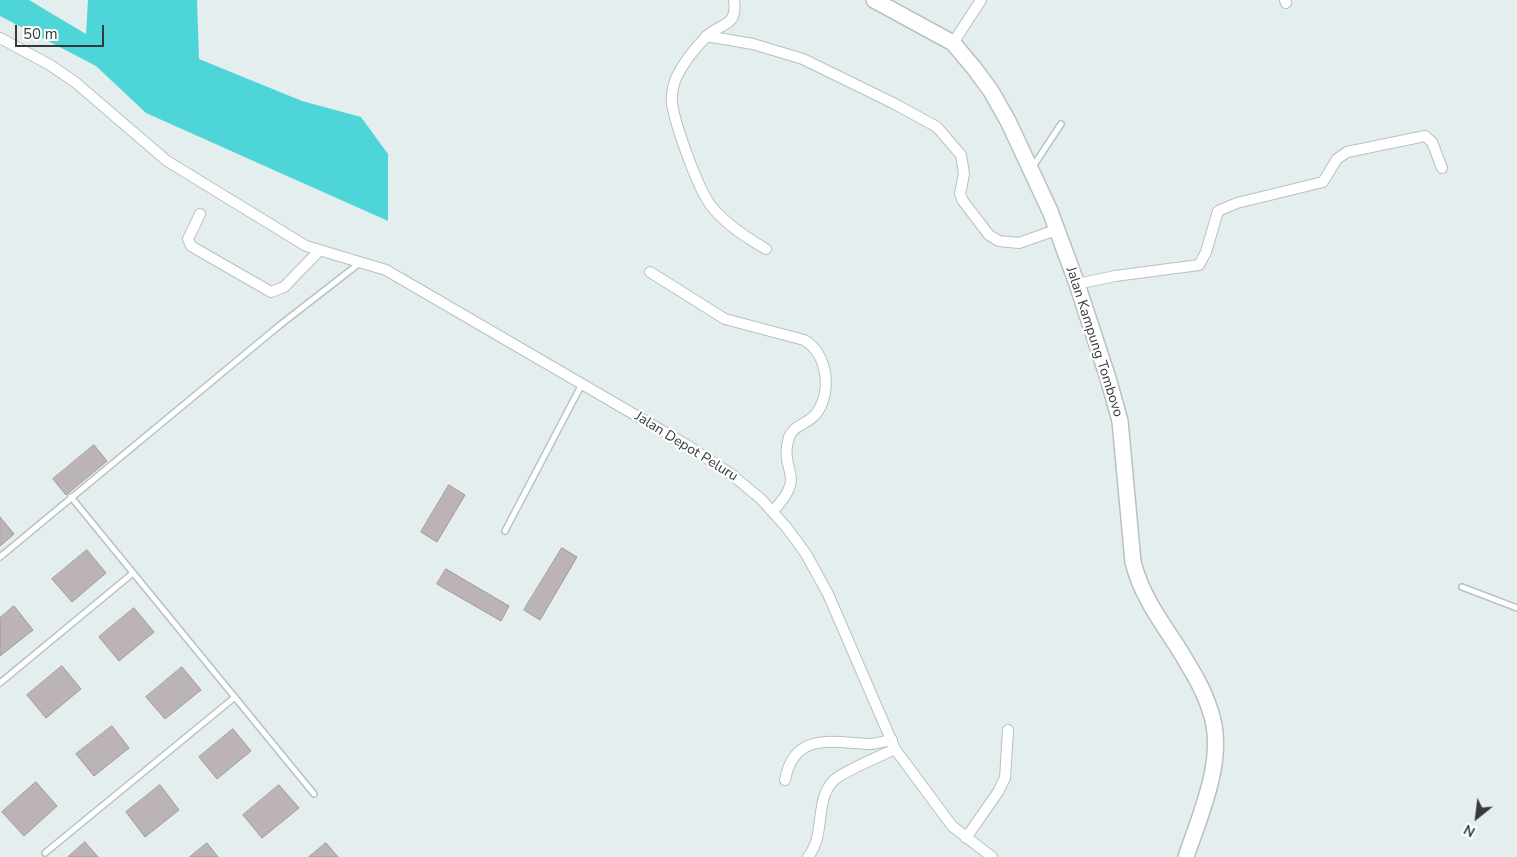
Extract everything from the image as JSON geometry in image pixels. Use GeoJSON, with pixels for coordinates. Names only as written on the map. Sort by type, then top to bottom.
{"type":"FeatureCollection","features":[{"type":"Feature","properties":{"kind":"street"},"geometry":{"type":"LineString","coordinates":[[734,0],[735,10],[732,20],[706,36],[676,79],[673,88],[672,104],[695,172],[710,205],[738,232],[766,248]]}},
{"type":"Feature","properties":{"kind":"street","name":"Jalan Kampung Tombovo"},"geometry":{"type":"LineString","coordinates":[[874,0],[953,43],[991,91],[1030,170],[1077,284],[1120,421],[1132,555],[1138,579],[1151,607],[1193,673],[1211,711],[1215,736],[1211,778],[1186,857]]}},
{"type":"Feature","properties":{"kind":"street"},"geometry":{"type":"LineString","coordinates":[[953,43],[981,0]]}},
{"type":"Feature","properties":{"kind":"street"},"geometry":{"type":"LineString","coordinates":[[706,36],[753,44],[803,59],[937,127],[961,155],[964,174],[960,194],[963,202],[989,235],[999,241],[1019,243],[1056,230]]}},
{"type":"Feature","properties":{"kind":"street","name":"Jalan Depot Peluru"},"geometry":{"type":"LineString","coordinates":[[0,38],[50,65],[75,82],[178,168],[306,246],[386,270],[685,444],[731,474],[773,511],[806,554],[828,594],[894,744],[932,802],[952,826],[992,857]]}},
{"type":"Feature","properties":{"kind":"street"},"geometry":{"type":"LineString","coordinates":[[1077,284],[1122,274],[1199,265],[1206,252],[1218,211],[1237,203],[1323,182],[1339,156],[1347,152],[1425,136],[1432,142],[1442,168]]}},
{"type":"Feature","properties":{"kind":"street"},"geometry":{"type":"LineString","coordinates":[[200,214],[188,239],[191,246],[271,292],[284,287],[319,251]]}},
{"type":"Feature","properties":{"kind":"street"},"geometry":{"type":"LineString","coordinates":[[650,272],[725,319],[804,340],[814,345],[821,357],[825,392],[821,405],[815,415],[791,433],[787,448],[791,487],[787,497],[773,511]]}},
{"type":"Feature","properties":{"kind":"street"},"geometry":{"type":"LineString","coordinates":[[966,838],[998,792],[1005,778],[1008,730]]}},
{"type":"Feature","properties":{"kind":"street"},"geometry":{"type":"LineString","coordinates":[[786,780],[790,762],[796,753],[811,744],[844,741],[894,744]]}},
{"type":"Feature","properties":{"kind":"street"},"geometry":{"type":"LineString","coordinates":[[808,857],[819,827],[824,795],[835,779],[894,744]]}},
{"type":"Feature","properties":{"kind":"lane"},"geometry":{"type":"LineString","coordinates":[[1030,170],[1061,124]]}},
{"type":"Feature","properties":{"kind":"lane"},"geometry":{"type":"LineString","coordinates":[[0,557],[280,325],[362,262]]}},
{"type":"Feature","properties":{"kind":"lane"},"geometry":{"type":"LineString","coordinates":[[505,531],[582,384]]}},
{"type":"Feature","properties":{"kind":"lane"},"geometry":{"type":"LineString","coordinates":[[71,497],[314,794]]}},
{"type":"Feature","properties":{"kind":"lane"},"geometry":{"type":"LineString","coordinates":[[0,683],[133,573]]}},
{"type":"Feature","properties":{"kind":"lane"},"geometry":{"type":"LineString","coordinates":[[1462,587],[1517,608]]}},
{"type":"Feature","properties":{"kind":"lane"},"geometry":{"type":"LineString","coordinates":[[45,853],[235,697]]}},
{"type":"Feature","properties":{"kind":"shaded area"},"geometry":{"type":"Polygon","coordinates":[[[0,0],[29,0],[86,34],[88,0],[197,0],[199,59],[302,101],[361,117],[388,154],[388,221],[146,113],[96,66],[0,16],[0,0]]]}},
{"type":"Feature","properties":{"kind":"building"},"geometry":{"type":"Polygon","coordinates":[[[94,445],[107,461],[66,495],[53,479],[94,445]]]}},
{"type":"Feature","properties":{"kind":"building"},"geometry":{"type":"Polygon","coordinates":[[[449,485],[465,495],[437,542],[421,532],[449,485]]]}},
{"type":"Feature","properties":{"kind":"building"},"geometry":{"type":"Polygon","coordinates":[[[0,517],[14,534],[0,546],[0,517]]]}},
{"type":"Feature","properties":{"kind":"building"},"geometry":{"type":"Polygon","coordinates":[[[562,548],[577,557],[540,620],[524,610],[562,548]]]}},
{"type":"Feature","properties":{"kind":"building"},"geometry":{"type":"Polygon","coordinates":[[[87,550],[106,573],[72,602],[52,579],[87,550]]]}},
{"type":"Feature","properties":{"kind":"building"},"geometry":{"type":"Polygon","coordinates":[[[446,569],[509,606],[501,621],[437,584],[446,569]]]}},
{"type":"Feature","properties":{"kind":"building"},"geometry":{"type":"Polygon","coordinates":[[[14,606],[33,630],[0,656],[0,618],[14,606]]]}},
{"type":"Feature","properties":{"kind":"building"},"geometry":{"type":"Polygon","coordinates":[[[134,608],[154,632],[119,661],[99,637],[134,608]]]}},
{"type":"Feature","properties":{"kind":"building"},"geometry":{"type":"Polygon","coordinates":[[[62,666],[81,689],[46,718],[27,695],[62,666]]]}},
{"type":"Feature","properties":{"kind":"building"},"geometry":{"type":"Polygon","coordinates":[[[182,667],[201,690],[165,719],[146,697],[182,667]]]}},
{"type":"Feature","properties":{"kind":"building"},"geometry":{"type":"Polygon","coordinates":[[[112,726],[129,748],[94,776],[76,754],[112,726]]]}},
{"type":"Feature","properties":{"kind":"building"},"geometry":{"type":"Polygon","coordinates":[[[233,729],[251,751],[217,779],[199,757],[233,729]]]}},
{"type":"Feature","properties":{"kind":"building"},"geometry":{"type":"Polygon","coordinates":[[[36,782],[57,806],[24,836],[2,812],[36,782]]]}},
{"type":"Feature","properties":{"kind":"building"},"geometry":{"type":"Polygon","coordinates":[[[160,785],[179,810],[145,837],[126,812],[160,785]]]}},
{"type":"Feature","properties":{"kind":"building"},"geometry":{"type":"Polygon","coordinates":[[[279,785],[299,808],[262,838],[243,815],[279,785]]]}},
{"type":"Feature","properties":{"kind":"building"},"geometry":{"type":"Polygon","coordinates":[[[85,842],[98,857],[68,857],[85,842]]]}},
{"type":"Feature","properties":{"kind":"building"},"geometry":{"type":"Polygon","coordinates":[[[207,843],[218,857],[190,857],[207,843]]]}},
{"type":"Feature","properties":{"kind":"building"},"geometry":{"type":"Polygon","coordinates":[[[326,843],[338,857],[309,857],[326,843]]]}}]}
